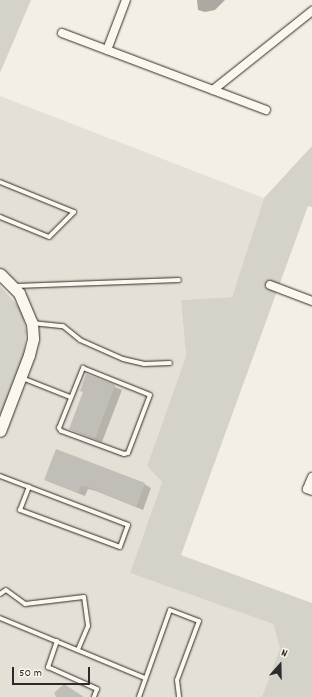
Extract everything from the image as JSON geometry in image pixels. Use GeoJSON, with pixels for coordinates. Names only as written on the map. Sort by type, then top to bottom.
{"type":"FeatureCollection","features":[{"type":"Feature","properties":{"kind":"street"},"geometry":{"type":"LineString","coordinates":[[107,50],[126,0]]}},
{"type":"Feature","properties":{"kind":"street"},"geometry":{"type":"LineString","coordinates":[[213,90],[312,11]]}},
{"type":"Feature","properties":{"kind":"street"},"geometry":{"type":"LineString","coordinates":[[62,33],[266,110]]}},
{"type":"Feature","properties":{"kind":"street"},"geometry":{"type":"LineString","coordinates":[[0,274],[19,293],[32,323],[29,355],[0,432]]}},
{"type":"Feature","properties":{"kind":"street"},"geometry":{"type":"LineString","coordinates":[[270,285],[312,301]]}},
{"type":"Feature","properties":{"kind":"street"},"geometry":{"type":"LineString","coordinates":[[312,477],[308,489],[312,491]]}},
{"type":"Feature","properties":{"kind":"lane"},"geometry":{"type":"LineString","coordinates":[[0,182],[74,212],[49,237],[0,217]]}},
{"type":"Feature","properties":{"kind":"lane"},"geometry":{"type":"LineString","coordinates":[[13,286],[179,280]]}},
{"type":"Feature","properties":{"kind":"lane"},"geometry":{"type":"LineString","coordinates":[[32,323],[63,326],[80,340],[123,360],[144,364],[170,363]]}},
{"type":"Feature","properties":{"kind":"lane"},"geometry":{"type":"LineString","coordinates":[[83,368],[147,392],[150,398],[128,453],[124,454],[61,431],[59,424],[70,397],[83,368]]}},
{"type":"Feature","properties":{"kind":"lane"},"geometry":{"type":"LineString","coordinates":[[20,378],[70,397]]}},
{"type":"Feature","properties":{"kind":"lane"},"geometry":{"type":"LineString","coordinates":[[0,476],[128,524],[120,548],[20,510],[29,487]]}},
{"type":"Feature","properties":{"kind":"lane"},"geometry":{"type":"LineString","coordinates":[[0,594],[6,590],[25,604],[84,597],[88,626],[78,650]]}},
{"type":"Feature","properties":{"kind":"lane"},"geometry":{"type":"LineString","coordinates":[[139,697],[170,610],[199,621],[177,680],[179,697]]}},
{"type":"Feature","properties":{"kind":"lane"},"geometry":{"type":"LineString","coordinates":[[0,618],[145,678]]}},
{"type":"Feature","properties":{"kind":"lane"},"geometry":{"type":"LineString","coordinates":[[57,641],[48,667],[97,689],[94,697]]}},
{"type":"Feature","properties":{"kind":"shaded area"},"geometry":{"type":"Polygon","coordinates":[[[0,0],[31,0],[0,73],[0,0]]]}},
{"type":"Feature","properties":{"kind":"shaded area"},"geometry":{"type":"Polygon","coordinates":[[[197,0],[225,0],[215,10],[205,12],[198,10],[197,0]]]}},
{"type":"Feature","properties":{"kind":"shaded area"},"geometry":{"type":"Polygon","coordinates":[[[0,96],[264,198],[232,297],[181,300],[186,356],[147,466],[162,482],[130,573],[273,624],[280,648],[262,697],[0,697],[0,442],[32,358],[36,332],[0,271],[0,96]]]}},
{"type":"Feature","properties":{"kind":"shaded area"},"geometry":{"type":"Polygon","coordinates":[[[312,146],[312,207],[308,206],[181,555],[312,603],[312,697],[262,697],[280,648],[273,624],[130,573],[162,482],[147,466],[186,356],[181,300],[232,297],[264,198],[312,146]]]}},
{"type":"Feature","properties":{"kind":"shaded area"},"geometry":{"type":"Polygon","coordinates":[[[0,286],[22,310],[26,331],[24,354],[0,416],[0,286]]]}},
{"type":"Feature","properties":{"kind":"building"},"geometry":{"type":"Polygon","coordinates":[[[86,374],[115,385],[95,439],[69,429],[83,392],[80,391],[86,374]]]}},
{"type":"Feature","properties":{"kind":"building"},"geometry":{"type":"Polygon","coordinates":[[[56,449],[145,483],[136,507],[88,487],[81,486],[78,493],[44,480],[56,449]]]}},
{"type":"Feature","properties":{"kind":"building"},"geometry":{"type":"Polygon","coordinates":[[[64,684],[84,697],[56,697],[54,693],[64,684]]]}}]}
